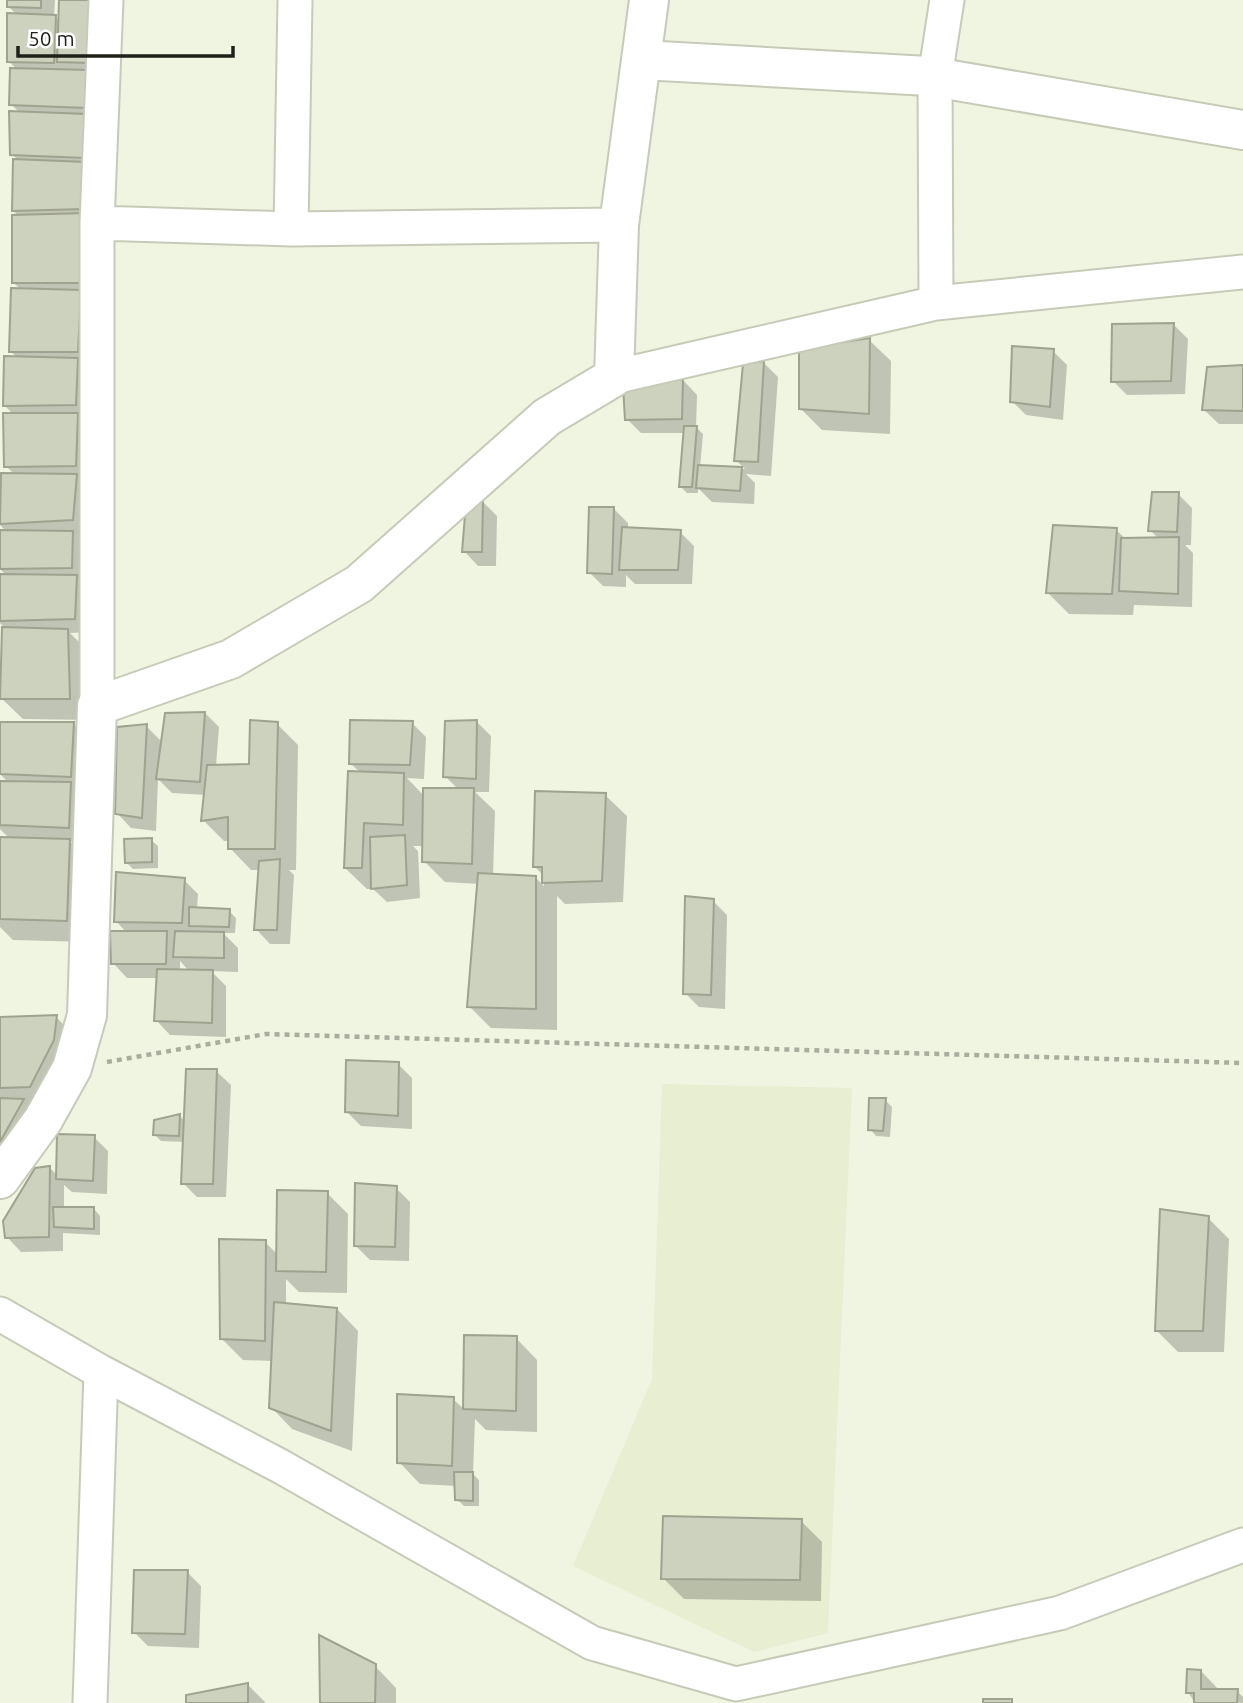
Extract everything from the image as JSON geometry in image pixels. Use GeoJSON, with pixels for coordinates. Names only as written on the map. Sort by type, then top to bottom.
{"type":"FeatureCollection","features":[{"type":"Feature","properties":{"kind":"street"},"geometry":{"type":"LineString","coordinates":[[0,1179],[43,1120],[72,1068],[87,1015],[97,706],[97,223],[106,0]]}},
{"type":"Feature","properties":{"kind":"street"},"geometry":{"type":"LineString","coordinates":[[292,229],[295,0]]}},
{"type":"Feature","properties":{"kind":"street"},"geometry":{"type":"LineString","coordinates":[[614,377],[619,225],[649,0]]}},
{"type":"Feature","properties":{"kind":"street"},"geometry":{"type":"LineString","coordinates":[[936,303],[935,77],[947,0]]}},
{"type":"Feature","properties":{"kind":"street"},"geometry":{"type":"LineString","coordinates":[[642,60],[935,77],[1243,130]]}},
{"type":"Feature","properties":{"kind":"street"},"geometry":{"type":"LineString","coordinates":[[97,223],[292,229],[619,225]]}},
{"type":"Feature","properties":{"kind":"street"},"geometry":{"type":"LineString","coordinates":[[97,706],[231,659],[359,584],[547,418],[614,377],[936,303],[1243,272]]}},
{"type":"Feature","properties":{"kind":"street"},"geometry":{"type":"LineString","coordinates":[[0,1314],[101,1372],[280,1466],[592,1643],[745,1694],[1060,1613],[1243,1545]]}},
{"type":"Feature","properties":{"kind":"street"},"geometry":{"type":"LineString","coordinates":[[90,1703],[101,1372]]}},
{"type":"Feature","properties":{"kind":"path"},"geometry":{"type":"LineString","coordinates":[[72,1068],[266,1034],[1243,1063]]}},
{"type":"Feature","properties":{"kind":"shaded area"},"geometry":{"type":"Polygon","coordinates":[[[662,1084],[852,1088],[828,1633],[754,1652],[573,1566],[652,1379],[662,1084]]]}},
{"type":"Feature","properties":{"kind":"building"},"geometry":{"type":"Polygon","coordinates":[[[7,0],[41,0],[41,8],[7,7],[7,0]]]}},
{"type":"Feature","properties":{"kind":"building"},"geometry":{"type":"Polygon","coordinates":[[[59,0],[94,0],[93,63],[57,62],[59,0]]]}},
{"type":"Feature","properties":{"kind":"building"},"geometry":{"type":"Polygon","coordinates":[[[7,13],[56,15],[54,63],[7,62],[7,13]]]}},
{"type":"Feature","properties":{"kind":"building"},"geometry":{"type":"Polygon","coordinates":[[[10,68],[89,70],[87,108],[9,105],[10,68]]]}},
{"type":"Feature","properties":{"kind":"building"},"geometry":{"type":"Polygon","coordinates":[[[9,111],[87,114],[86,158],[10,155],[9,111]]]}},
{"type":"Feature","properties":{"kind":"building"},"geometry":{"type":"Polygon","coordinates":[[[13,159],[86,162],[85,209],[12,211],[13,159]]]}},
{"type":"Feature","properties":{"kind":"building"},"geometry":{"type":"Polygon","coordinates":[[[86,213],[82,283],[12,283],[12,215],[86,213]]]}},
{"type":"Feature","properties":{"kind":"building"},"geometry":{"type":"Polygon","coordinates":[[[11,288],[81,290],[78,352],[9,352],[11,288]]]}},
{"type":"Feature","properties":{"kind":"building"},"geometry":{"type":"Polygon","coordinates":[[[1174,323],[1171,381],[1111,382],[1112,324],[1174,323]]]}},
{"type":"Feature","properties":{"kind":"building"},"geometry":{"type":"Polygon","coordinates":[[[870,338],[869,414],[799,409],[799,349],[870,338]]]}},
{"type":"Feature","properties":{"kind":"building"},"geometry":{"type":"Polygon","coordinates":[[[1012,346],[1054,349],[1050,407],[1010,402],[1012,346]]]}},
{"type":"Feature","properties":{"kind":"building"},"geometry":{"type":"Polygon","coordinates":[[[4,356],[78,358],[76,405],[3,406],[4,356]]]}},
{"type":"Feature","properties":{"kind":"building"},"geometry":{"type":"Polygon","coordinates":[[[764,361],[758,462],[734,461],[743,364],[764,361]]]}},
{"type":"Feature","properties":{"kind":"building"},"geometry":{"type":"Polygon","coordinates":[[[1243,365],[1243,411],[1202,410],[1207,367],[1243,365]]]}},
{"type":"Feature","properties":{"kind":"building"},"geometry":{"type":"Polygon","coordinates":[[[683,379],[682,419],[625,420],[623,386],[683,379]]]}},
{"type":"Feature","properties":{"kind":"building"},"geometry":{"type":"Polygon","coordinates":[[[3,413],[78,413],[76,466],[4,467],[3,413]]]}},
{"type":"Feature","properties":{"kind":"building"},"geometry":{"type":"Polygon","coordinates":[[[684,426],[697,426],[692,487],[679,487],[684,426]]]}},
{"type":"Feature","properties":{"kind":"building"},"geometry":{"type":"Polygon","coordinates":[[[698,465],[742,467],[740,491],[696,488],[698,465]]]}},
{"type":"Feature","properties":{"kind":"building"},"geometry":{"type":"Polygon","coordinates":[[[1,473],[77,474],[73,520],[0,524],[1,473]]]}},
{"type":"Feature","properties":{"kind":"building"},"geometry":{"type":"Polygon","coordinates":[[[1152,492],[1179,492],[1177,532],[1148,531],[1152,492]]]}},
{"type":"Feature","properties":{"kind":"building"},"geometry":{"type":"Polygon","coordinates":[[[483,500],[482,552],[462,552],[466,503],[483,500]]]}},
{"type":"Feature","properties":{"kind":"building"},"geometry":{"type":"Polygon","coordinates":[[[589,507],[614,507],[612,574],[587,573],[589,507]]]}},
{"type":"Feature","properties":{"kind":"building"},"geometry":{"type":"Polygon","coordinates":[[[1053,525],[1117,528],[1112,594],[1046,593],[1053,525]]]}},
{"type":"Feature","properties":{"kind":"building"},"geometry":{"type":"Polygon","coordinates":[[[622,527],[681,530],[678,570],[619,570],[622,527]]]}},
{"type":"Feature","properties":{"kind":"building"},"geometry":{"type":"Polygon","coordinates":[[[0,530],[73,531],[72,568],[0,569],[0,530]]]}},
{"type":"Feature","properties":{"kind":"building"},"geometry":{"type":"Polygon","coordinates":[[[1179,537],[1178,594],[1119,591],[1121,538],[1179,537]]]}},
{"type":"Feature","properties":{"kind":"building"},"geometry":{"type":"Polygon","coordinates":[[[0,574],[77,575],[75,619],[0,621],[0,574]]]}},
{"type":"Feature","properties":{"kind":"building"},"geometry":{"type":"Polygon","coordinates":[[[2,627],[68,629],[70,699],[0,699],[2,627]]]}},
{"type":"Feature","properties":{"kind":"building"},"geometry":{"type":"Polygon","coordinates":[[[205,712],[200,782],[156,779],[165,713],[205,712]]]}},
{"type":"Feature","properties":{"kind":"building"},"geometry":{"type":"Polygon","coordinates":[[[250,720],[278,722],[275,849],[228,849],[228,817],[201,821],[207,765],[249,764],[250,720]]]}},
{"type":"Feature","properties":{"kind":"building"},"geometry":{"type":"Polygon","coordinates":[[[350,720],[413,721],[410,765],[349,764],[350,720]]]}},
{"type":"Feature","properties":{"kind":"building"},"geometry":{"type":"Polygon","coordinates":[[[477,720],[476,779],[443,777],[445,721],[477,720]]]}},
{"type":"Feature","properties":{"kind":"building"},"geometry":{"type":"Polygon","coordinates":[[[0,722],[74,722],[71,777],[0,774],[0,722]]]}},
{"type":"Feature","properties":{"kind":"building"},"geometry":{"type":"Polygon","coordinates":[[[147,724],[142,818],[115,814],[117,727],[147,724]]]}},
{"type":"Feature","properties":{"kind":"building"},"geometry":{"type":"Polygon","coordinates":[[[348,771],[404,773],[403,825],[364,823],[362,868],[344,868],[348,771]]]}},
{"type":"Feature","properties":{"kind":"building"},"geometry":{"type":"Polygon","coordinates":[[[0,781],[71,782],[69,828],[0,825],[0,781]]]}},
{"type":"Feature","properties":{"kind":"building"},"geometry":{"type":"Polygon","coordinates":[[[423,788],[474,788],[472,864],[422,862],[423,788]]]}},
{"type":"Feature","properties":{"kind":"building"},"geometry":{"type":"Polygon","coordinates":[[[535,791],[606,793],[602,881],[542,883],[542,867],[533,867],[535,791]]]}},
{"type":"Feature","properties":{"kind":"building"},"geometry":{"type":"Polygon","coordinates":[[[405,835],[407,885],[371,889],[370,837],[405,835]]]}},
{"type":"Feature","properties":{"kind":"building"},"geometry":{"type":"Polygon","coordinates":[[[0,837],[70,839],[67,921],[0,919],[0,837]]]}},
{"type":"Feature","properties":{"kind":"building"},"geometry":{"type":"Polygon","coordinates":[[[152,838],[152,862],[125,863],[124,839],[152,838]]]}},
{"type":"Feature","properties":{"kind":"building"},"geometry":{"type":"Polygon","coordinates":[[[280,859],[277,930],[254,930],[259,861],[280,859]]]}},
{"type":"Feature","properties":{"kind":"building"},"geometry":{"type":"Polygon","coordinates":[[[116,872],[185,878],[182,923],[114,922],[116,872]]]}},
{"type":"Feature","properties":{"kind":"building"},"geometry":{"type":"Polygon","coordinates":[[[478,873],[536,876],[536,1009],[467,1007],[478,873]]]}},
{"type":"Feature","properties":{"kind":"building"},"geometry":{"type":"Polygon","coordinates":[[[685,896],[714,899],[711,995],[683,994],[685,896]]]}},
{"type":"Feature","properties":{"kind":"building"},"geometry":{"type":"Polygon","coordinates":[[[189,907],[230,909],[229,927],[189,926],[189,907]]]}},
{"type":"Feature","properties":{"kind":"building"},"geometry":{"type":"Polygon","coordinates":[[[110,931],[167,931],[166,964],[111,964],[110,931]]]}},
{"type":"Feature","properties":{"kind":"building"},"geometry":{"type":"Polygon","coordinates":[[[175,931],[224,932],[224,958],[173,957],[175,931]]]}},
{"type":"Feature","properties":{"kind":"building"},"geometry":{"type":"Polygon","coordinates":[[[157,969],[213,970],[212,1023],[154,1021],[157,969]]]}},
{"type":"Feature","properties":{"kind":"building"},"geometry":{"type":"Polygon","coordinates":[[[57,1015],[54,1040],[30,1087],[0,1088],[0,1017],[57,1015]]]}},
{"type":"Feature","properties":{"kind":"building"},"geometry":{"type":"Polygon","coordinates":[[[346,1060],[399,1062],[398,1116],[345,1112],[346,1060]]]}},
{"type":"Feature","properties":{"kind":"building"},"geometry":{"type":"Polygon","coordinates":[[[186,1069],[217,1069],[213,1184],[181,1184],[186,1069]]]}},
{"type":"Feature","properties":{"kind":"building"},"geometry":{"type":"Polygon","coordinates":[[[0,1098],[24,1099],[0,1142],[0,1098]]]}},
{"type":"Feature","properties":{"kind":"building"},"geometry":{"type":"Polygon","coordinates":[[[869,1098],[886,1098],[883,1131],[868,1130],[869,1098]]]}},
{"type":"Feature","properties":{"kind":"building"},"geometry":{"type":"Polygon","coordinates":[[[180,1114],[179,1136],[153,1135],[154,1120],[180,1114]]]}},
{"type":"Feature","properties":{"kind":"building"},"geometry":{"type":"Polygon","coordinates":[[[57,1134],[95,1135],[93,1181],[56,1179],[57,1134]]]}},
{"type":"Feature","properties":{"kind":"building"},"geometry":{"type":"Polygon","coordinates":[[[50,1166],[49,1237],[5,1238],[3,1221],[35,1168],[50,1166]]]}},
{"type":"Feature","properties":{"kind":"building"},"geometry":{"type":"Polygon","coordinates":[[[355,1183],[397,1186],[395,1247],[354,1246],[355,1183]]]}},
{"type":"Feature","properties":{"kind":"building"},"geometry":{"type":"Polygon","coordinates":[[[277,1190],[328,1191],[326,1272],[276,1271],[277,1190]]]}},
{"type":"Feature","properties":{"kind":"building"},"geometry":{"type":"Polygon","coordinates":[[[53,1207],[94,1207],[94,1229],[54,1227],[53,1207]]]}},
{"type":"Feature","properties":{"kind":"building"},"geometry":{"type":"Polygon","coordinates":[[[1160,1209],[1209,1216],[1203,1331],[1155,1331],[1160,1209]]]}},
{"type":"Feature","properties":{"kind":"building"},"geometry":{"type":"Polygon","coordinates":[[[219,1239],[266,1240],[265,1341],[220,1339],[219,1239]]]}},
{"type":"Feature","properties":{"kind":"building"},"geometry":{"type":"Polygon","coordinates":[[[274,1302],[337,1308],[331,1431],[269,1408],[274,1302]]]}},
{"type":"Feature","properties":{"kind":"building"},"geometry":{"type":"Polygon","coordinates":[[[464,1335],[517,1336],[516,1411],[463,1409],[464,1335]]]}},
{"type":"Feature","properties":{"kind":"building"},"geometry":{"type":"Polygon","coordinates":[[[397,1394],[454,1397],[452,1466],[397,1463],[397,1394]]]}},
{"type":"Feature","properties":{"kind":"building"},"geometry":{"type":"Polygon","coordinates":[[[454,1472],[473,1472],[473,1501],[455,1500],[454,1472]]]}},
{"type":"Feature","properties":{"kind":"building"},"geometry":{"type":"Polygon","coordinates":[[[663,1516],[802,1519],[800,1580],[661,1579],[663,1516]]]}},
{"type":"Feature","properties":{"kind":"building"},"geometry":{"type":"Polygon","coordinates":[[[134,1570],[188,1570],[185,1634],[132,1633],[134,1570]]]}},
{"type":"Feature","properties":{"kind":"building"},"geometry":{"type":"Polygon","coordinates":[[[319,1635],[376,1664],[375,1703],[320,1703],[319,1635]]]}},
{"type":"Feature","properties":{"kind":"building"},"geometry":{"type":"Polygon","coordinates":[[[1187,1669],[1201,1670],[1201,1689],[1238,1689],[1237,1703],[1194,1703],[1194,1693],[1186,1693],[1187,1669]]]}},
{"type":"Feature","properties":{"kind":"building"},"geometry":{"type":"Polygon","coordinates":[[[248,1683],[248,1703],[186,1703],[186,1695],[248,1683]]]}},
{"type":"Feature","properties":{"kind":"building"},"geometry":{"type":"Polygon","coordinates":[[[983,1699],[1012,1699],[1012,1703],[983,1703],[983,1699]]]}}]}
